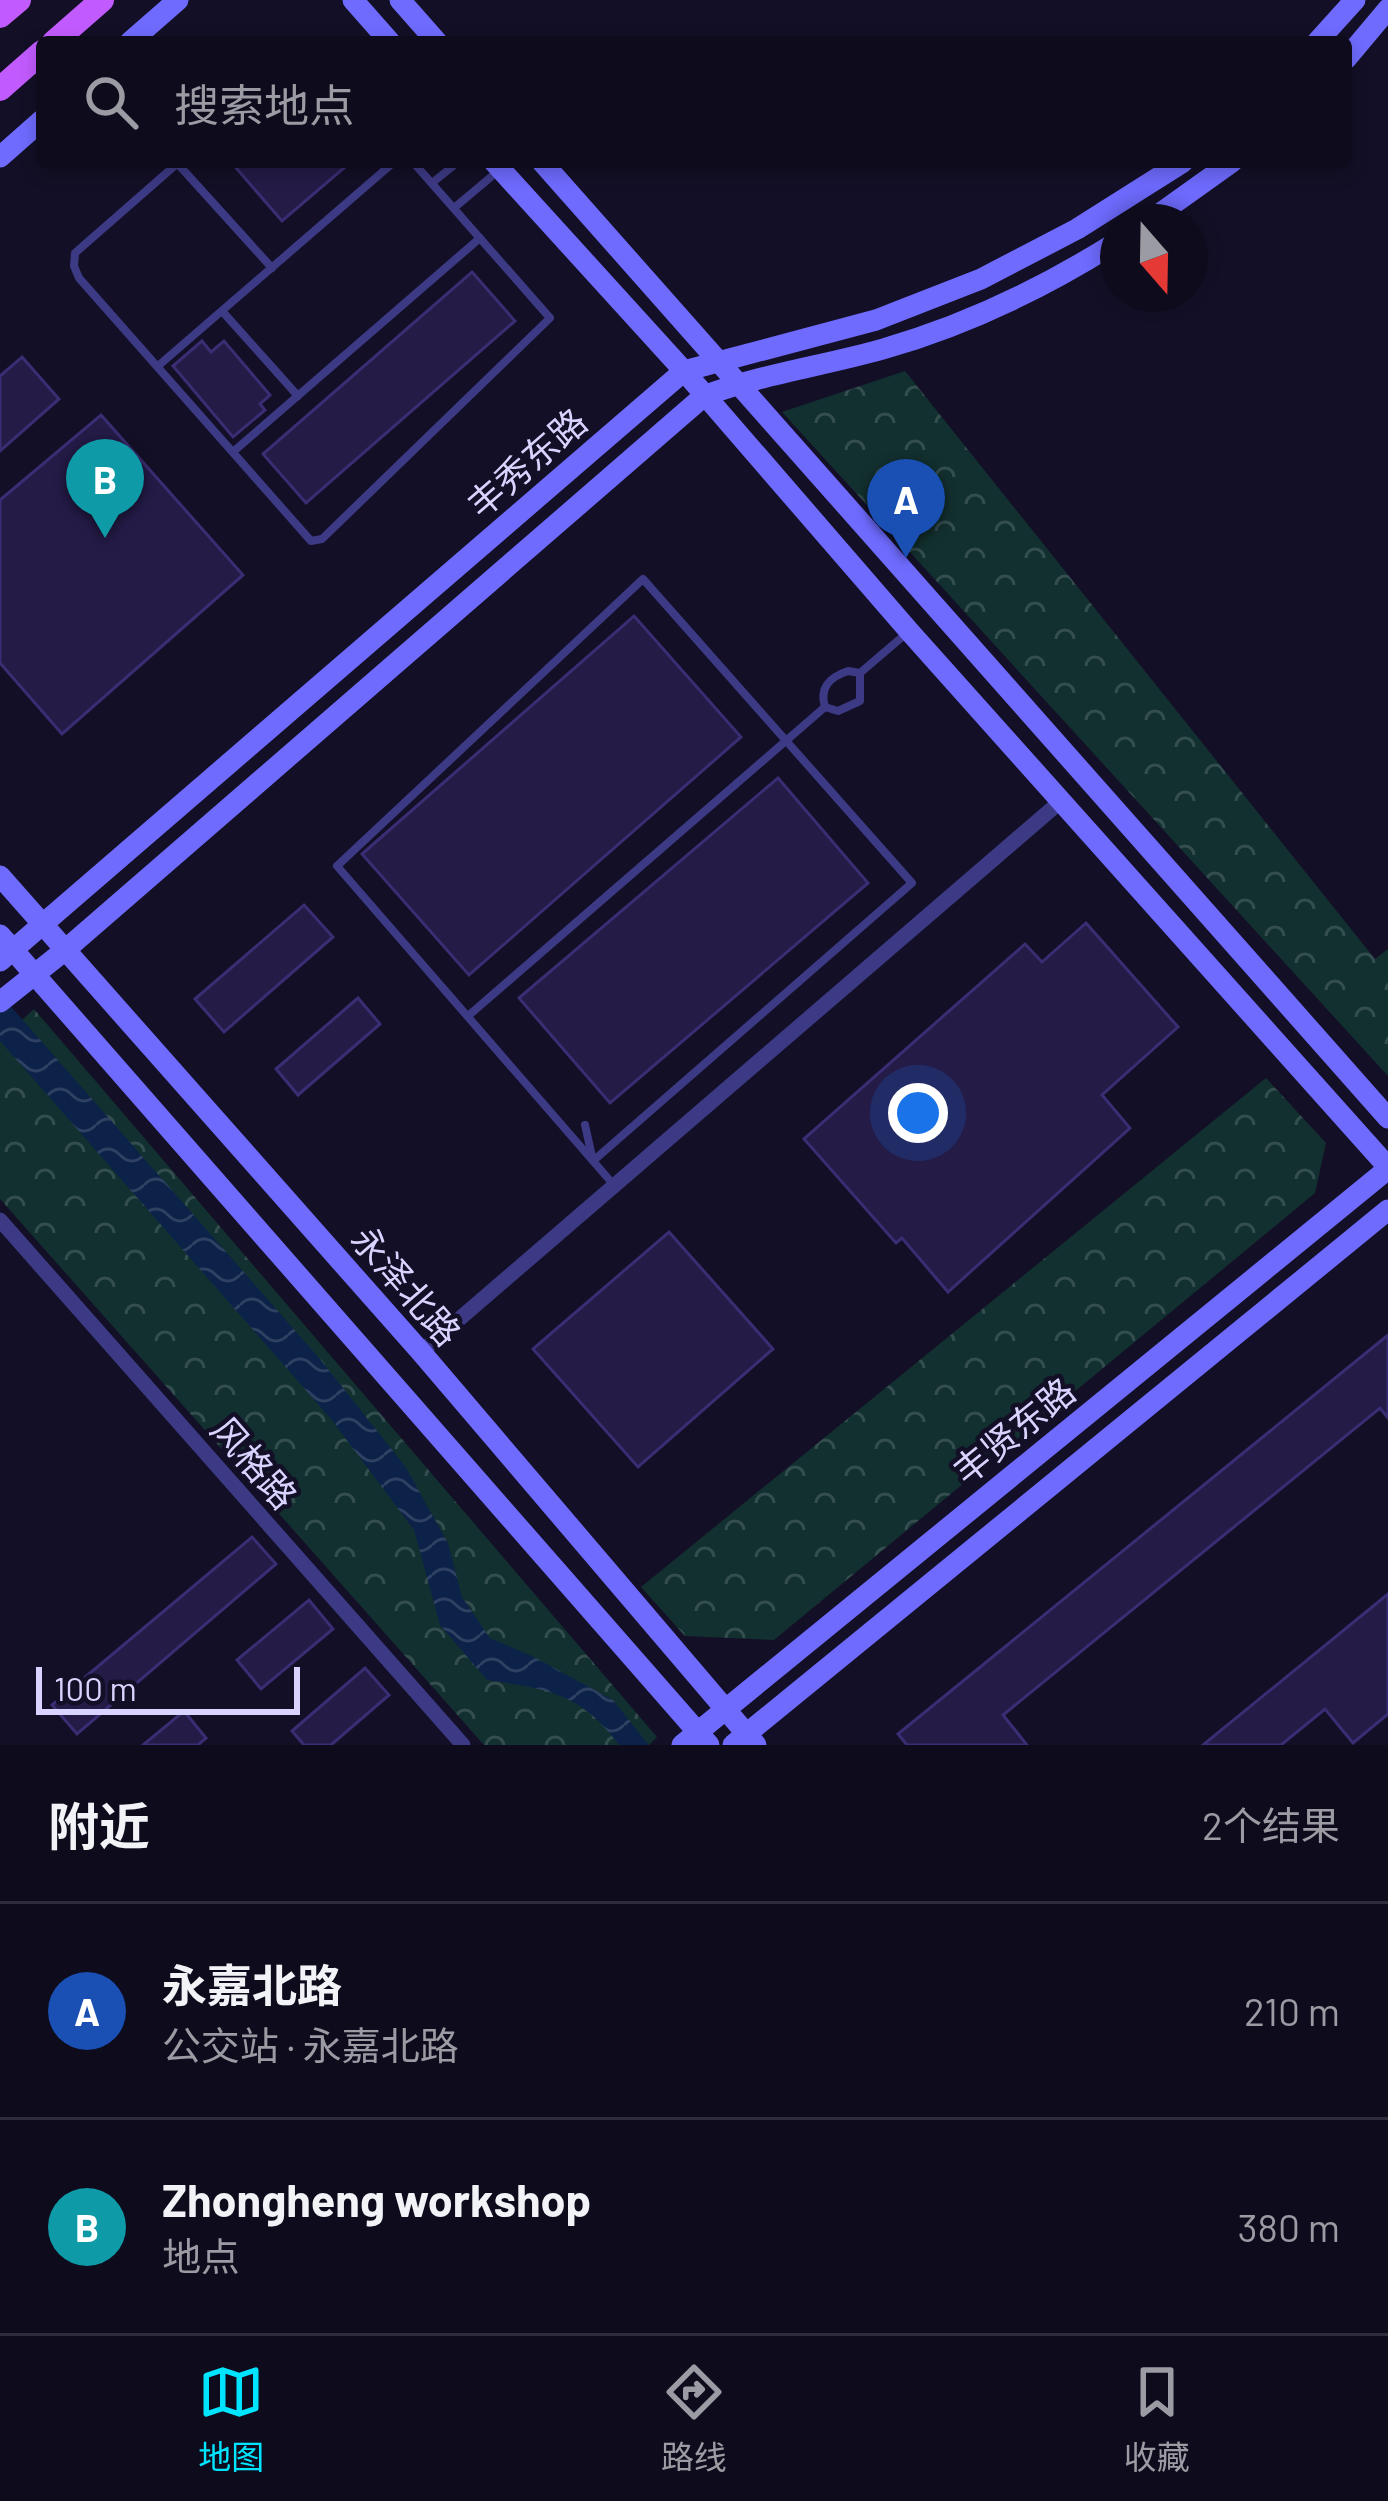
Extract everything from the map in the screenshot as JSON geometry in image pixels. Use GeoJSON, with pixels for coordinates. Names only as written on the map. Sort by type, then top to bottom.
{"type":"FeatureCollection","features":[{"type":"Feature","properties":{"kind":"main road"},"geometry":{"type":"LineString","coordinates":[[0,16],[19,0]]}},
{"type":"Feature","properties":{"kind":"main road"},"geometry":{"type":"LineString","coordinates":[[61,36],[102,0]]}},
{"type":"Feature","properties":{"kind":"main road"},"geometry":{"type":"LineString","coordinates":[[0,88],[36,57]]}},
{"type":"Feature","properties":{"kind":"street"},"geometry":{"type":"LineString","coordinates":[[137,36],[178,0]]}},
{"type":"Feature","properties":{"kind":"street"},"geometry":{"type":"LineString","coordinates":[[353,0],[385,36]]}},
{"type":"Feature","properties":{"kind":"street"},"geometry":{"type":"LineString","coordinates":[[400,0],[431,36]]}},
{"type":"Feature","properties":{"kind":"street"},"geometry":{"type":"LineString","coordinates":[[1322,36],[1355,0]]}},
{"type":"Feature","properties":{"kind":"street"},"geometry":{"type":"LineString","coordinates":[[1352,52],[1388,10]]}},
{"type":"Feature","properties":{"kind":"street"},"geometry":{"type":"LineString","coordinates":[[0,157],[36,125]]}},
{"type":"Feature","properties":{"kind":"street"},"geometry":{"type":"LineString","coordinates":[[500,168],[1388,1168]]}},
{"type":"Feature","properties":{"kind":"street"},"geometry":{"type":"LineString","coordinates":[[547,168],[1388,1118]]}},
{"type":"Feature","properties":{"kind":"street","name":"丰秀东路"},"geometry":{"type":"LineString","coordinates":[[4,949],[43,925],[684,371],[876,320],[981,279],[1095,218],[1174,168]]}},
{"type":"Feature","properties":{"kind":"street"},"geometry":{"type":"LineString","coordinates":[[1173,204],[1224,168]]}},
{"type":"Feature","properties":{"kind":"street","name":"丰秀东路"},"geometry":{"type":"LineString","coordinates":[[6,997],[704,395],[884,349],[994,311],[1100,251]]}},
{"type":"Feature","properties":{"kind":"street"},"geometry":{"type":"LineString","coordinates":[[422,1352],[1061,801]]}},
{"type":"Feature","properties":{"kind":"street","name":"永泽北路"},"geometry":{"type":"LineString","coordinates":[[0,876],[422,1352],[725,1708],[745,1741]]}},
{"type":"Feature","properties":{"kind":"street","name":"永泽北路"},"geometry":{"type":"LineString","coordinates":[[4,949],[34,975],[696,1741]]}},
{"type":"Feature","properties":{"kind":"street","name":"丰贤东路"},"geometry":{"type":"LineString","coordinates":[[696,1741],[725,1708],[1388,1168]]}},
{"type":"Feature","properties":{"kind":"street","name":"丰贤东路"},"geometry":{"type":"LineString","coordinates":[[745,1741],[1388,1210]]}},
{"type":"Feature","properties":{"kind":"street","name":"风格路"},"geometry":{"type":"LineString","coordinates":[[0,1220],[463,1745]]}},
{"type":"Feature","properties":{"kind":"lane"},"geometry":{"type":"LineString","coordinates":[[172,168],[75,253],[74,266],[79,278],[310,541],[322,539],[550,318],[418,168]]}},
{"type":"Feature","properties":{"kind":"lane"},"geometry":{"type":"LineString","coordinates":[[182,168],[272,268]]}},
{"type":"Feature","properties":{"kind":"lane"},"geometry":{"type":"LineString","coordinates":[[158,366],[387,168]]}},
{"type":"Feature","properties":{"kind":"lane"},"geometry":{"type":"LineString","coordinates":[[432,183],[451,168]]}},
{"type":"Feature","properties":{"kind":"lane"},"geometry":{"type":"LineString","coordinates":[[454,208],[494,168]]}},
{"type":"Feature","properties":{"kind":"lane"},"geometry":{"type":"LineString","coordinates":[[234,451],[480,238]]}},
{"type":"Feature","properties":{"kind":"lane"},"geometry":{"type":"LineString","coordinates":[[222,311],[298,396]]}},
{"type":"Feature","properties":{"kind":"lane"},"geometry":{"type":"LineString","coordinates":[[593,1161],[912,883],[643,579],[337,866],[614,1186]]}},
{"type":"Feature","properties":{"kind":"lane"},"geometry":{"type":"LineString","coordinates":[[825,707],[838,711],[860,700],[860,673],[909,631]]}},
{"type":"Feature","properties":{"kind":"lane"},"geometry":{"type":"LineString","coordinates":[[825,707],[822,695],[827,682],[848,670],[860,673]]}},
{"type":"Feature","properties":{"kind":"lane"},"geometry":{"type":"LineString","coordinates":[[467,1016],[825,707]]}},
{"type":"Feature","properties":{"kind":"lane"},"geometry":{"type":"LineString","coordinates":[[585,1124],[593,1161]]}},
{"type":"Feature","properties":{"kind":"green space"},"geometry":{"type":"Polygon","coordinates":[[[905,371],[1375,959],[1388,949],[1388,1076],[782,412],[905,371]]]}},
{"type":"Feature","properties":{"kind":"green space"},"geometry":{"type":"Polygon","coordinates":[[[34,1009],[657,1737],[649,1745],[484,1745],[0,1199],[0,1040],[34,1009]]]}},
{"type":"Feature","properties":{"kind":"green space"},"geometry":{"type":"Polygon","coordinates":[[[1266,1078],[1326,1143],[1315,1193],[774,1640],[685,1636],[641,1587],[1266,1078]]]}},
{"type":"Feature","properties":{"kind":"water"},"geometry":{"type":"Polygon","coordinates":[[[0,994],[320,1359],[405,1466],[448,1543],[462,1597],[490,1638],[613,1700],[649,1745],[619,1745],[590,1714],[561,1696],[487,1680],[440,1625],[414,1530],[331,1419],[0,1041],[0,994]]]}},
{"type":"Feature","properties":{"kind":"building"},"geometry":{"type":"Polygon","coordinates":[[[236,168],[344,168],[282,221],[236,168]]]}},
{"type":"Feature","properties":{"kind":"building"},"geometry":{"type":"Polygon","coordinates":[[[472,272],[515,321],[306,503],[263,454],[472,272]]]}},
{"type":"Feature","properties":{"kind":"building"},"geometry":{"type":"Polygon","coordinates":[[[202,341],[211,352],[224,341],[270,395],[260,404],[265,410],[233,437],[173,366],[202,341]]]}},
{"type":"Feature","properties":{"kind":"building"},"geometry":{"type":"Polygon","coordinates":[[[22,357],[59,399],[0,451],[0,376],[22,357]]]}},
{"type":"Feature","properties":{"kind":"building"},"geometry":{"type":"Polygon","coordinates":[[[101,415],[243,575],[62,734],[0,663],[0,500],[101,415]]]}},
{"type":"Feature","properties":{"kind":"building"},"geometry":{"type":"Polygon","coordinates":[[[634,616],[741,737],[469,975],[362,854],[634,616]]]}},
{"type":"Feature","properties":{"kind":"building"},"geometry":{"type":"Polygon","coordinates":[[[778,778],[868,883],[610,1103],[519,998],[778,778]]]}},
{"type":"Feature","properties":{"kind":"building"},"geometry":{"type":"Polygon","coordinates":[[[304,905],[333,937],[224,1032],[195,999],[304,905]]]}},
{"type":"Feature","properties":{"kind":"building"},"geometry":{"type":"Polygon","coordinates":[[[1086,923],[1178,1027],[1102,1095],[1130,1128],[948,1292],[902,1238],[896,1243],[804,1139],[1025,944],[1042,962],[1086,923]]]}},
{"type":"Feature","properties":{"kind":"building"},"geometry":{"type":"Polygon","coordinates":[[[358,998],[380,1024],[298,1095],[276,1069],[358,998]]]}},
{"type":"Feature","properties":{"kind":"building"},"geometry":{"type":"Polygon","coordinates":[[[669,1232],[773,1349],[638,1467],[533,1349],[669,1232]]]}},
{"type":"Feature","properties":{"kind":"building"},"geometry":{"type":"Polygon","coordinates":[[[1388,1335],[1388,1418],[1380,1408],[1003,1715],[1027,1745],[907,1745],[898,1734],[1388,1335]]]}},
{"type":"Feature","properties":{"kind":"building"},"geometry":{"type":"Polygon","coordinates":[[[252,1537],[276,1564],[77,1734],[52,1705],[252,1537]]]}},
{"type":"Feature","properties":{"kind":"building"},"geometry":{"type":"Polygon","coordinates":[[[1388,1594],[1388,1714],[1353,1743],[1325,1709],[1281,1745],[1203,1745],[1388,1594]]]}},
{"type":"Feature","properties":{"kind":"building"},"geometry":{"type":"Polygon","coordinates":[[[309,1600],[333,1629],[261,1689],[237,1660],[309,1600]]]}},
{"type":"Feature","properties":{"kind":"building"},"geometry":{"type":"Polygon","coordinates":[[[365,1668],[389,1695],[331,1745],[304,1745],[292,1731],[365,1668]]]}},
{"type":"Feature","properties":{"kind":"building"},"geometry":{"type":"Polygon","coordinates":[[[184,1711],[206,1738],[198,1745],[143,1745],[184,1711]]]}},
{"type":"Feature","properties":{"kind":"place","name":"Zhongheng workshop"},"geometry":{"type":"Point","coordinates":[105,538]}},
{"type":"Feature","properties":{"kind":"place","name":"永嘉北路"},"geometry":{"type":"Point","coordinates":[906,558]}}]}
